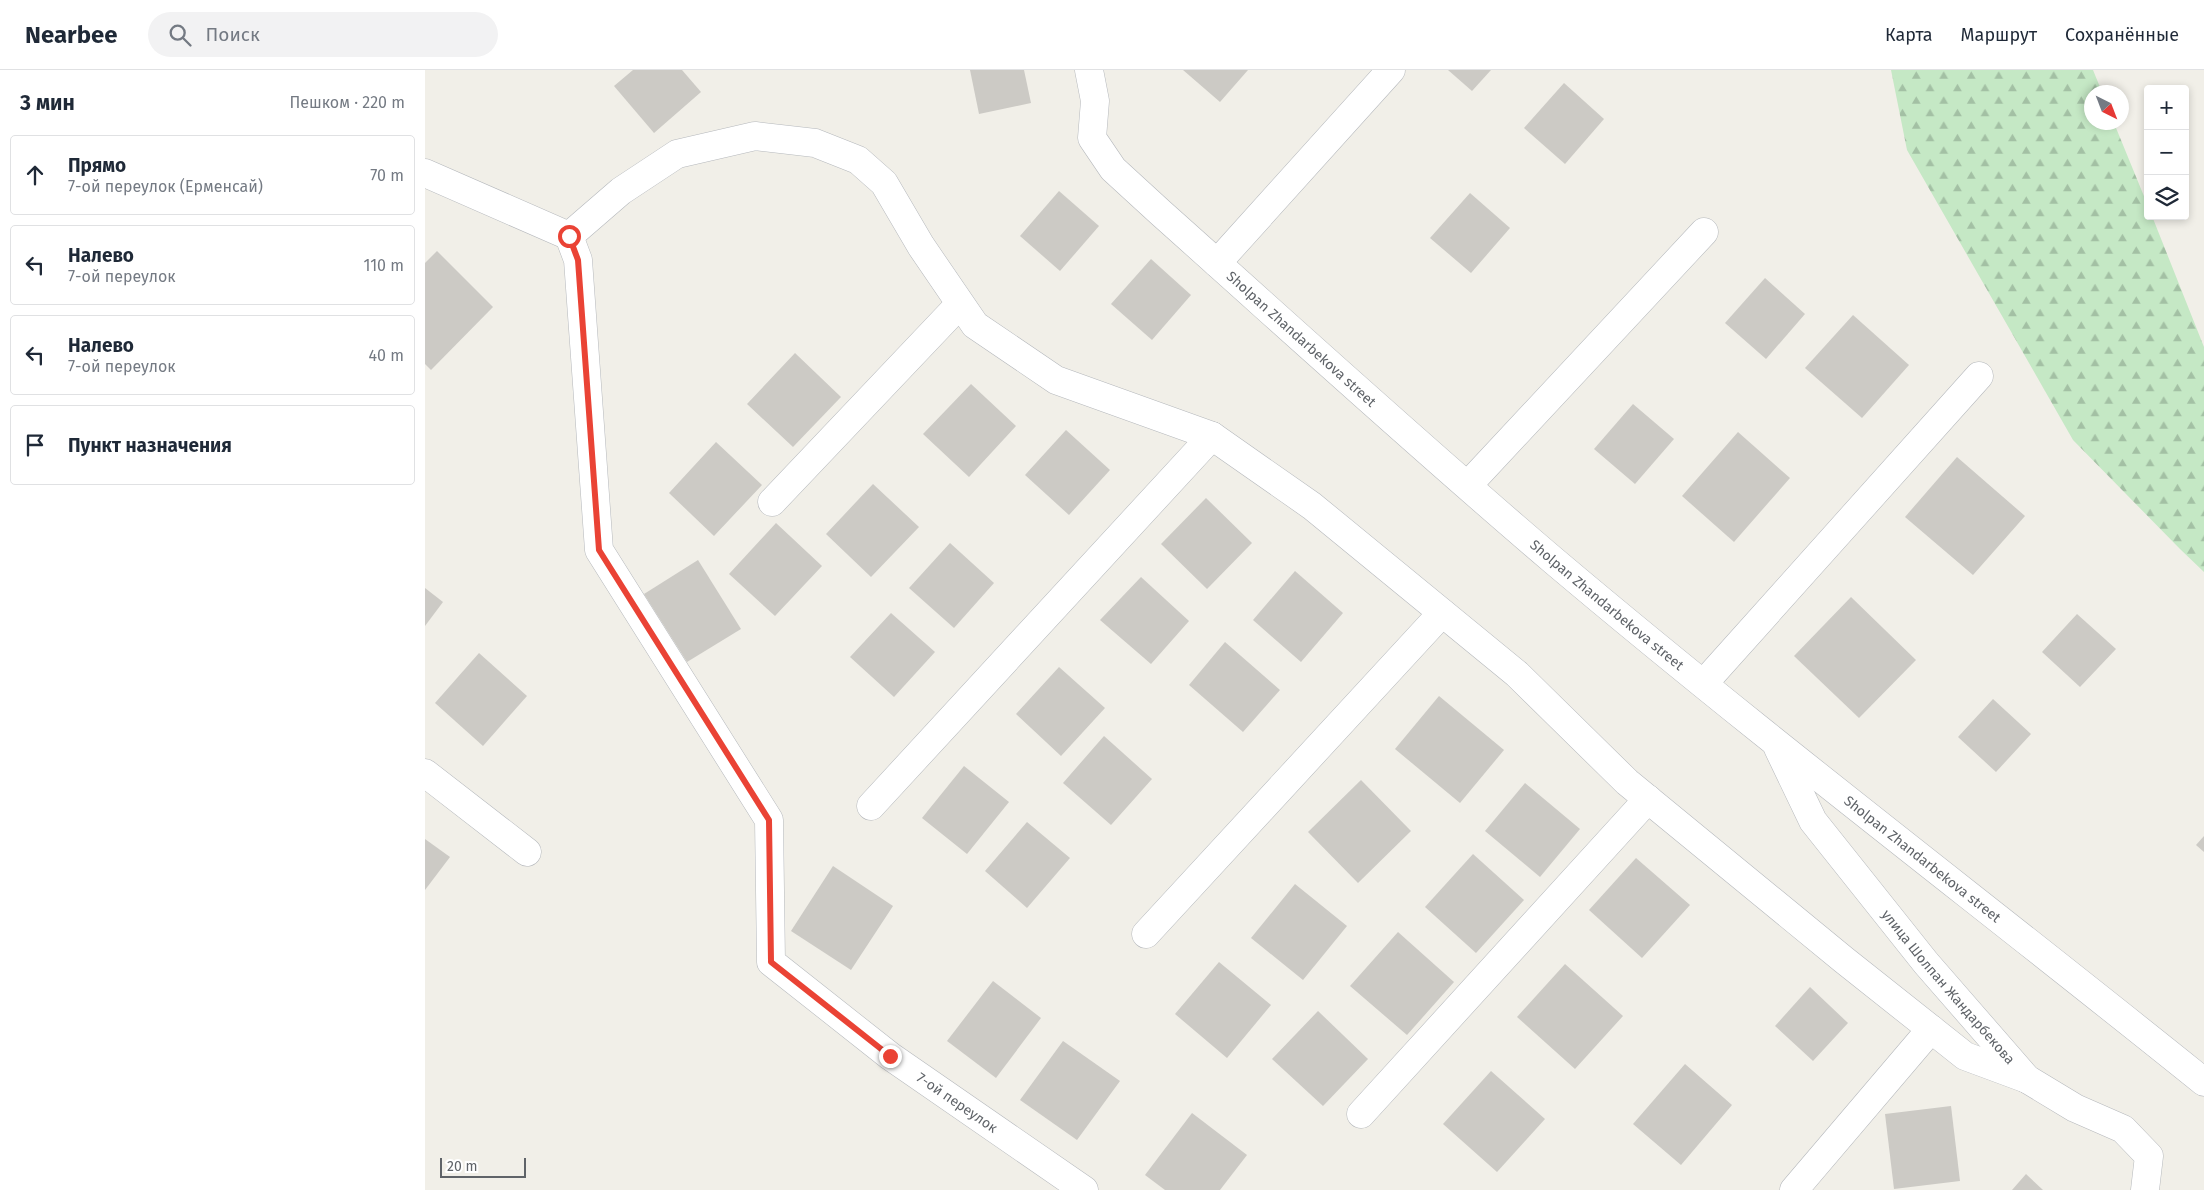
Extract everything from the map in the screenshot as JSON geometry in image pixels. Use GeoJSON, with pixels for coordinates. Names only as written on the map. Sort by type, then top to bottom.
{"type":"FeatureCollection","features":[{"type":"Feature","properties":{"kind":"street","name":"Sholpan Zhandarbekova street"},"geometry":{"type":"LineString","coordinates":[[1089,70],[1095,101],[1093,138],[1113,169],[1554,561],[1775,742],[2204,1082]]}},
{"type":"Feature","properties":{"kind":"street"},"geometry":{"type":"LineString","coordinates":[[1217,263],[1391,70]]}},
{"type":"Feature","properties":{"kind":"street"},"geometry":{"type":"LineString","coordinates":[[425,173],[569,236],[621,190],[677,154],[755,136],[815,143],[858,160],[884,183],[959,305],[975,326],[1056,380],[1212,436],[1312,506],[1517,674],[1627,782],[1931,1029],[1965,1056],[2027,1079]]}},
{"type":"Feature","properties":{"kind":"street"},"geometry":{"type":"LineString","coordinates":[[1468,485],[1704,232]]}},
{"type":"Feature","properties":{"kind":"street","name":"7-ой переулок"},"geometry":{"type":"LineString","coordinates":[[569,236],[578,260],[599,550],[769,820],[771,962],[890,1056],[1084,1190]]}},
{"type":"Feature","properties":{"kind":"street"},"geometry":{"type":"LineString","coordinates":[[772,502],[959,305]]}},
{"type":"Feature","properties":{"kind":"street"},"geometry":{"type":"LineString","coordinates":[[1704,683],[1979,376]]}},
{"type":"Feature","properties":{"kind":"street"},"geometry":{"type":"LineString","coordinates":[[871,806],[1212,436]]}},
{"type":"Feature","properties":{"kind":"street"},"geometry":{"type":"LineString","coordinates":[[1146,934],[1442,613]]}},
{"type":"Feature","properties":{"kind":"street","name":"улица Шолпан Жандарбекова"},"geometry":{"type":"LineString","coordinates":[[1775,742],[1813,821],[1926,963],[2027,1079],[2075,1108],[2123,1129],[2149,1156],[2145,1190]]}},
{"type":"Feature","properties":{"kind":"street"},"geometry":{"type":"LineString","coordinates":[[425,773],[527,852]]}},
{"type":"Feature","properties":{"kind":"street"},"geometry":{"type":"LineString","coordinates":[[1361,1114],[1648,799]]}},
{"type":"Feature","properties":{"kind":"street"},"geometry":{"type":"LineString","coordinates":[[1794,1190],[1931,1029]]}},
{"type":"Feature","properties":{"kind":"green space"},"geometry":{"type":"Polygon","coordinates":[[[1891,70],[2093,70],[2099,85],[2084,85],[2084,130],[2117,130],[2144,196],[2144,220],[2154,220],[2204,347],[2204,572],[2073,440],[1907,150],[1891,70]]]}},
{"type":"Feature","properties":{"kind":"building"},"geometry":{"type":"Polygon","coordinates":[[[633,70],[682,70],[701,92],[654,133],[614,86],[633,70]]]}},
{"type":"Feature","properties":{"kind":"building"},"geometry":{"type":"Polygon","coordinates":[[[970,70],[1024,70],[1031,103],[979,114],[970,70]]]}},
{"type":"Feature","properties":{"kind":"building"},"geometry":{"type":"Polygon","coordinates":[[[1183,70],[1248,70],[1220,102],[1183,70]]]}},
{"type":"Feature","properties":{"kind":"building"},"geometry":{"type":"Polygon","coordinates":[[[1448,70],[1491,70],[1472,91],[1448,70]]]}},
{"type":"Feature","properties":{"kind":"building"},"geometry":{"type":"Polygon","coordinates":[[[1564,83],[1604,119],[1565,164],[1524,128],[1564,83]]]}},
{"type":"Feature","properties":{"kind":"building"},"geometry":{"type":"Polygon","coordinates":[[[1059,191],[1099,226],[1060,271],[1020,236],[1059,191]]]}},
{"type":"Feature","properties":{"kind":"building"},"geometry":{"type":"Polygon","coordinates":[[[1470,193],[1510,228],[1471,273],[1430,238],[1470,193]]]}},
{"type":"Feature","properties":{"kind":"building"},"geometry":{"type":"Polygon","coordinates":[[[437,251],[493,307],[431,370],[425,364],[425,263],[437,251]]]}},
{"type":"Feature","properties":{"kind":"building"},"geometry":{"type":"Polygon","coordinates":[[[1151,259],[1191,295],[1152,340],[1111,304],[1151,259]]]}},
{"type":"Feature","properties":{"kind":"building"},"geometry":{"type":"Polygon","coordinates":[[[1765,278],[1805,314],[1766,359],[1725,323],[1765,278]]]}},
{"type":"Feature","properties":{"kind":"building"},"geometry":{"type":"Polygon","coordinates":[[[1853,315],[1909,365],[1862,418],[1805,368],[1853,315]]]}},
{"type":"Feature","properties":{"kind":"building"},"geometry":{"type":"Polygon","coordinates":[[[795,353],[841,397],[793,447],[747,404],[795,353]]]}},
{"type":"Feature","properties":{"kind":"building"},"geometry":{"type":"Polygon","coordinates":[[[971,384],[1016,426],[969,477],[923,434],[971,384]]]}},
{"type":"Feature","properties":{"kind":"building"},"geometry":{"type":"Polygon","coordinates":[[[1633,404],[1674,439],[1635,484],[1594,449],[1633,404]]]}},
{"type":"Feature","properties":{"kind":"building"},"geometry":{"type":"Polygon","coordinates":[[[1066,430],[1110,470],[1069,515],[1025,475],[1066,430]]]}},
{"type":"Feature","properties":{"kind":"building"},"geometry":{"type":"Polygon","coordinates":[[[1738,432],[1790,478],[1734,542],[1682,496],[1738,432]]]}},
{"type":"Feature","properties":{"kind":"building"},"geometry":{"type":"Polygon","coordinates":[[[716,442],[762,485],[714,536],[669,493],[716,442]]]}},
{"type":"Feature","properties":{"kind":"building"},"geometry":{"type":"Polygon","coordinates":[[[1957,457],[2025,516],[1973,575],[1905,517],[1957,457]]]}},
{"type":"Feature","properties":{"kind":"building"},"geometry":{"type":"Polygon","coordinates":[[[873,484],[919,527],[871,577],[826,534],[873,484]]]}},
{"type":"Feature","properties":{"kind":"building"},"geometry":{"type":"Polygon","coordinates":[[[1206,498],[1252,543],[1207,589],[1161,544],[1206,498]]]}},
{"type":"Feature","properties":{"kind":"building"},"geometry":{"type":"Polygon","coordinates":[[[776,523],[822,566],[775,616],[729,574],[776,523]]]}},
{"type":"Feature","properties":{"kind":"building"},"geometry":{"type":"Polygon","coordinates":[[[950,543],[994,583],[954,628],[909,588],[950,543]]]}},
{"type":"Feature","properties":{"kind":"building"},"geometry":{"type":"Polygon","coordinates":[[[698,560],[741,629],[687,662],[644,594],[698,560]]]}},
{"type":"Feature","properties":{"kind":"building"},"geometry":{"type":"Polygon","coordinates":[[[1295,571],[1343,613],[1301,662],[1253,620],[1295,571]]]}},
{"type":"Feature","properties":{"kind":"building"},"geometry":{"type":"Polygon","coordinates":[[[1141,577],[1189,621],[1151,664],[1100,620],[1141,577]]]}},
{"type":"Feature","properties":{"kind":"building"},"geometry":{"type":"Polygon","coordinates":[[[425,588],[443,602],[425,626],[425,588]]]}},
{"type":"Feature","properties":{"kind":"building"},"geometry":{"type":"Polygon","coordinates":[[[1851,597],[1916,660],[1859,718],[1794,656],[1851,597]]]}},
{"type":"Feature","properties":{"kind":"building"},"geometry":{"type":"Polygon","coordinates":[[[891,613],[935,652],[894,697],[850,657],[891,613]]]}},
{"type":"Feature","properties":{"kind":"building"},"geometry":{"type":"Polygon","coordinates":[[[2077,614],[2116,649],[2080,687],[2042,652],[2077,614]]]}},
{"type":"Feature","properties":{"kind":"building"},"geometry":{"type":"Polygon","coordinates":[[[1225,642],[1280,690],[1243,732],[1189,685],[1225,642]]]}},
{"type":"Feature","properties":{"kind":"building"},"geometry":{"type":"Polygon","coordinates":[[[479,653],[527,696],[483,746],[435,703],[479,653]]]}},
{"type":"Feature","properties":{"kind":"building"},"geometry":{"type":"Polygon","coordinates":[[[1059,667],[1105,708],[1061,756],[1016,714],[1059,667]]]}},
{"type":"Feature","properties":{"kind":"building"},"geometry":{"type":"Polygon","coordinates":[[[1439,696],[1504,750],[1460,803],[1395,749],[1439,696]]]}},
{"type":"Feature","properties":{"kind":"building"},"geometry":{"type":"Polygon","coordinates":[[[1993,699],[2031,734],[1996,772],[1958,737],[1993,699]]]}},
{"type":"Feature","properties":{"kind":"building"},"geometry":{"type":"Polygon","coordinates":[[[1104,736],[1152,779],[1111,825],[1063,783],[1104,736]]]}},
{"type":"Feature","properties":{"kind":"building"},"geometry":{"type":"Polygon","coordinates":[[[964,766],[1009,802],[967,854],[922,818],[964,766]]]}},
{"type":"Feature","properties":{"kind":"building"},"geometry":{"type":"Polygon","coordinates":[[[1361,780],[1411,831],[1358,883],[1308,832],[1361,780]]]}},
{"type":"Feature","properties":{"kind":"building"},"geometry":{"type":"Polygon","coordinates":[[[1525,783],[1580,829],[1540,877],[1485,831],[1525,783]]]}},
{"type":"Feature","properties":{"kind":"building"},"geometry":{"type":"Polygon","coordinates":[[[1027,822],[1070,858],[1027,908],[985,871],[1027,822]]]}},
{"type":"Feature","properties":{"kind":"building"},"geometry":{"type":"Polygon","coordinates":[[[2204,836],[2204,852],[2196,845],[2204,836]]]}},
{"type":"Feature","properties":{"kind":"building"},"geometry":{"type":"Polygon","coordinates":[[[425,839],[450,857],[425,890],[425,839]]]}},
{"type":"Feature","properties":{"kind":"building"},"geometry":{"type":"Polygon","coordinates":[[[1473,854],[1524,900],[1476,953],[1425,907],[1473,854]]]}},
{"type":"Feature","properties":{"kind":"building"},"geometry":{"type":"Polygon","coordinates":[[[1636,858],[1690,905],[1642,958],[1589,910],[1636,858]]]}},
{"type":"Feature","properties":{"kind":"building"},"geometry":{"type":"Polygon","coordinates":[[[833,866],[893,906],[851,970],[791,931],[833,866]]]}},
{"type":"Feature","properties":{"kind":"building"},"geometry":{"type":"Polygon","coordinates":[[[1295,884],[1347,926],[1303,980],[1251,938],[1295,884]]]}},
{"type":"Feature","properties":{"kind":"building"},"geometry":{"type":"Polygon","coordinates":[[[1398,932],[1454,982],[1407,1035],[1350,986],[1398,932]]]}},
{"type":"Feature","properties":{"kind":"building"},"geometry":{"type":"Polygon","coordinates":[[[1219,962],[1271,1005],[1227,1058],[1175,1014],[1219,962]]]}},
{"type":"Feature","properties":{"kind":"building"},"geometry":{"type":"Polygon","coordinates":[[[1565,964],[1623,1016],[1575,1069],[1517,1017],[1565,964]]]}},
{"type":"Feature","properties":{"kind":"building"},"geometry":{"type":"Polygon","coordinates":[[[993,981],[1041,1018],[996,1078],[947,1041],[993,981]]]}},
{"type":"Feature","properties":{"kind":"building"},"geometry":{"type":"Polygon","coordinates":[[[1810,987],[1848,1023],[1813,1061],[1775,1026],[1810,987]]]}},
{"type":"Feature","properties":{"kind":"building"},"geometry":{"type":"Polygon","coordinates":[[[1318,1011],[1368,1059],[1323,1106],[1272,1059],[1318,1011]]]}},
{"type":"Feature","properties":{"kind":"building"},"geometry":{"type":"Polygon","coordinates":[[[1063,1041],[1120,1081],[1077,1140],[1020,1100],[1063,1041]]]}},
{"type":"Feature","properties":{"kind":"building"},"geometry":{"type":"Polygon","coordinates":[[[1685,1064],[1732,1105],[1681,1165],[1633,1124],[1685,1064]]]}},
{"type":"Feature","properties":{"kind":"building"},"geometry":{"type":"Polygon","coordinates":[[[1491,1071],[1545,1119],[1497,1172],[1443,1124],[1491,1071]]]}},
{"type":"Feature","properties":{"kind":"building"},"geometry":{"type":"Polygon","coordinates":[[[1951,1106],[1960,1181],[1894,1189],[1885,1114],[1951,1106]]]}},
{"type":"Feature","properties":{"kind":"building"},"geometry":{"type":"Polygon","coordinates":[[[1192,1113],[1247,1155],[1220,1190],[1165,1190],[1145,1175],[1192,1113]]]}},
{"type":"Feature","properties":{"kind":"building"},"geometry":{"type":"Polygon","coordinates":[[[2026,1174],[2043,1190],[2012,1190],[2026,1174]]]}},
{"type":"Feature","properties":{"kind":"route"},"geometry":{"type":"LineString","coordinates":[[569,236],[578,260],[599,550],[769,820],[771,962],[890,1056]]}}]}
